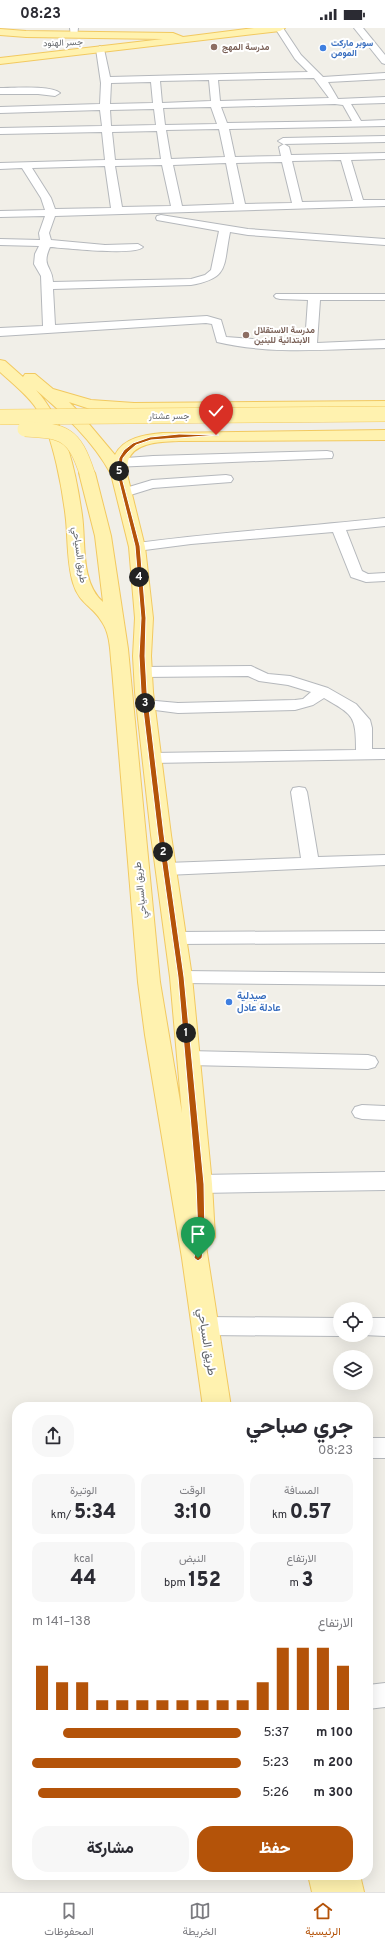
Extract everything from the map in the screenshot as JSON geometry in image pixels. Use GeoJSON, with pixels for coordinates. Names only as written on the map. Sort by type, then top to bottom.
{"type":"FeatureCollection","features":[{"type":"Feature","properties":{"kind":"main road"},"geometry":{"type":"LineString","coordinates":[[0,32],[26,34],[74,31],[182,38],[230,28]]}},
{"type":"Feature","properties":{"kind":"main road"},"geometry":{"type":"LineString","coordinates":[[0,61],[182,38],[279,28]]}},
{"type":"Feature","properties":{"kind":"main road","name":"جسر الهنود"},"geometry":{"type":"LineString","coordinates":[[16,44],[182,38]]}},
{"type":"Feature","properties":{"kind":"main road"},"geometry":{"type":"LineString","coordinates":[[0,349],[36,383],[73,414],[119,473]]}},
{"type":"Feature","properties":{"kind":"main road","name":"طريق السياحي"},"geometry":{"type":"LineString","coordinates":[[0,364],[46,412],[62,462],[74,513],[76,544],[81,578],[85,592],[90,600],[108,617],[116,634],[121,669],[149,982],[156,1035],[197,1276],[215,1402]]}},
{"type":"Feature","properties":{"kind":"main road"},"geometry":{"type":"LineString","coordinates":[[36,383],[53,393],[69,399],[90,404],[134,408],[385,406]]}},
{"type":"Feature","properties":{"kind":"main road","name":"جسر عشتار"},"geometry":{"type":"LineString","coordinates":[[3,425],[385,414]]}},
{"type":"Feature","properties":{"kind":"main road"},"geometry":{"type":"LineString","coordinates":[[3,425],[49,431],[69,438],[76,444],[87,473],[103,536],[116,634]]}},
{"type":"Feature","properties":{"kind":"main road","name":"جسر عشتار"},"geometry":{"type":"LineString","coordinates":[[3,425],[385,426]]}},
{"type":"Feature","properties":{"kind":"main road"},"geometry":{"type":"LineString","coordinates":[[119,473],[126,451],[135,444],[150,439],[179,436],[385,434]]}},
{"type":"Feature","properties":{"kind":"main road","name":"طريق السياحي"},"geometry":{"type":"LineString","coordinates":[[119,473],[137,546],[144,618],[143,672],[145,705],[181,977],[200,1184],[202,1237],[198,1258],[197,1276]]}},
{"type":"Feature","properties":{"kind":"main road"},"geometry":{"type":"LineString","coordinates":[[326,1880],[329,1892]]}},
{"type":"Feature","properties":{"kind":"main road"},"geometry":{"type":"LineString","coordinates":[[344,1880],[347,1892]]}},
{"type":"Feature","properties":{"kind":"street"},"geometry":{"type":"LineString","coordinates":[[279,28],[298,56],[338,101],[346,103],[358,123]]}},
{"type":"Feature","properties":{"kind":"street"},"geometry":{"type":"LineString","coordinates":[[358,28],[381,52],[385,62]]}},
{"type":"Feature","properties":{"kind":"street"},"geometry":{"type":"LineString","coordinates":[[100,49],[106,80],[105,107],[110,164],[122,211]]}},
{"type":"Feature","properties":{"kind":"street"},"geometry":{"type":"LineString","coordinates":[[106,80],[385,76]]}},
{"type":"Feature","properties":{"kind":"street"},"geometry":{"type":"LineString","coordinates":[[213,78],[216,104],[240,207]]}},
{"type":"Feature","properties":{"kind":"street"},"geometry":{"type":"LineString","coordinates":[[155,79],[157,106],[166,161],[178,210]]}},
{"type":"Feature","properties":{"kind":"street"},"geometry":{"type":"LineString","coordinates":[[0,91],[38,91],[55,94]]}},
{"type":"Feature","properties":{"kind":"street"},"geometry":{"type":"LineString","coordinates":[[0,110],[385,100]]}},
{"type":"Feature","properties":{"kind":"street"},"geometry":{"type":"LineString","coordinates":[[0,131],[279,124],[385,123]]}},
{"type":"Feature","properties":{"kind":"street"},"geometry":{"type":"LineString","coordinates":[[279,124],[298,206]]}},
{"type":"Feature","properties":{"kind":"street"},"geometry":{"type":"LineString","coordinates":[[283,141],[385,139]]}},
{"type":"Feature","properties":{"kind":"street"},"geometry":{"type":"LineString","coordinates":[[0,166],[385,156]]}},
{"type":"Feature","properties":{"kind":"street"},"geometry":{"type":"LineString","coordinates":[[345,157],[359,204]]}},
{"type":"Feature","properties":{"kind":"street"},"geometry":{"type":"LineString","coordinates":[[25,165],[46,198],[51,212],[44,233],[46,243],[41,254],[40,264],[47,276],[49,328]]}},
{"type":"Feature","properties":{"kind":"street"},"geometry":{"type":"LineString","coordinates":[[0,214],[385,203]]}},
{"type":"Feature","properties":{"kind":"street"},"geometry":{"type":"LineString","coordinates":[[122,211],[272,234],[385,242]]}},
{"type":"Feature","properties":{"kind":"street"},"geometry":{"type":"LineString","coordinates":[[48,286],[125,279],[191,282],[214,276],[217,270],[225,228]]}},
{"type":"Feature","properties":{"kind":"street"},"geometry":{"type":"LineString","coordinates":[[0,242],[46,243],[105,248],[138,247]]}},
{"type":"Feature","properties":{"kind":"street"},"geometry":{"type":"LineString","coordinates":[[280,296],[385,297]]}},
{"type":"Feature","properties":{"kind":"street"},"geometry":{"type":"LineString","coordinates":[[311,346],[314,296]]}},
{"type":"Feature","properties":{"kind":"street"},"geometry":{"type":"LineString","coordinates":[[0,332],[207,319],[217,322],[221,339],[225,341],[311,346],[385,344]]}},
{"type":"Feature","properties":{"kind":"street"},"geometry":{"type":"LineString","coordinates":[[119,473],[153,460],[327,455]]}},
{"type":"Feature","properties":{"kind":"street"},"geometry":{"type":"LineString","coordinates":[[119,473],[157,484],[226,479]]}},
{"type":"Feature","properties":{"kind":"street"},"geometry":{"type":"LineString","coordinates":[[137,546],[198,539],[338,528],[385,522]]}},
{"type":"Feature","properties":{"kind":"street"},"geometry":{"type":"LineString","coordinates":[[338,528],[356,574],[366,578],[385,577]]}},
{"type":"Feature","properties":{"kind":"street"},"geometry":{"type":"LineString","coordinates":[[143,672],[251,671],[264,678],[295,682],[323,691],[340,700],[358,713],[364,728],[364,754]]}},
{"type":"Feature","properties":{"kind":"street"},"geometry":{"type":"LineString","coordinates":[[145,705],[178,708],[295,705],[308,702],[323,691]]}},
{"type":"Feature","properties":{"kind":"street"},"geometry":{"type":"LineString","coordinates":[[151,758],[385,754]]}},
{"type":"Feature","properties":{"kind":"street"},"geometry":{"type":"LineString","coordinates":[[299,792],[310,863]]}},
{"type":"Feature","properties":{"kind":"street"},"geometry":{"type":"LineString","coordinates":[[166,869],[385,860]]}},
{"type":"Feature","properties":{"kind":"street"},"geometry":{"type":"LineString","coordinates":[[176,938],[385,937]]}},
{"type":"Feature","properties":{"kind":"street"},"geometry":{"type":"LineString","coordinates":[[181,977],[385,979]]}},
{"type":"Feature","properties":{"kind":"street"},"geometry":{"type":"LineString","coordinates":[[188,1058],[368,1062]]}},
{"type":"Feature","properties":{"kind":"street"},"geometry":{"type":"LineString","coordinates":[[362,1112],[385,1113]]}},
{"type":"Feature","properties":{"kind":"street"},"geometry":{"type":"LineString","coordinates":[[200,1184],[385,1181]]}},
{"type":"Feature","properties":{"kind":"street"},"geometry":{"type":"LineString","coordinates":[[204,1326],[333,1326]]}},
{"type":"Feature","properties":{"kind":"street"},"geometry":{"type":"LineString","coordinates":[[373,1327],[385,1327]]}},
{"type":"Feature","properties":{"kind":"street"},"geometry":{"type":"LineString","coordinates":[[373,1448],[385,1448]]}},
{"type":"Feature","properties":{"kind":"street"},"geometry":{"type":"LineString","coordinates":[[373,1696],[385,1695]]}},
{"type":"Feature","properties":{"kind":"place","name":"مدرسة المهج"},"geometry":{"type":"Point","coordinates":[214,47]}},
{"type":"Feature","properties":{"kind":"place","name":"سوبر ماركت المومن"},"geometry":{"type":"Point","coordinates":[323,48]}},
{"type":"Feature","properties":{"kind":"place","name":"مدرسة الاستقلال الابتدائية للبنين"},"geometry":{"type":"Point","coordinates":[246,335]}},
{"type":"Feature","properties":{"kind":"place","name":"صيدلية عادلة عادل"},"geometry":{"type":"Point","coordinates":[229,1002]}},
{"type":"Feature","properties":{"kind":"route"},"geometry":{"type":"LineString","coordinates":[[198,1258],[202,1237],[200,1184],[191,1102],[181,977],[151,758],[144,692],[142,656],[144,618],[139,579],[137,546],[119,474],[121,458],[126,451],[135,444],[150,439],[179,436],[216,435]]}}]}
